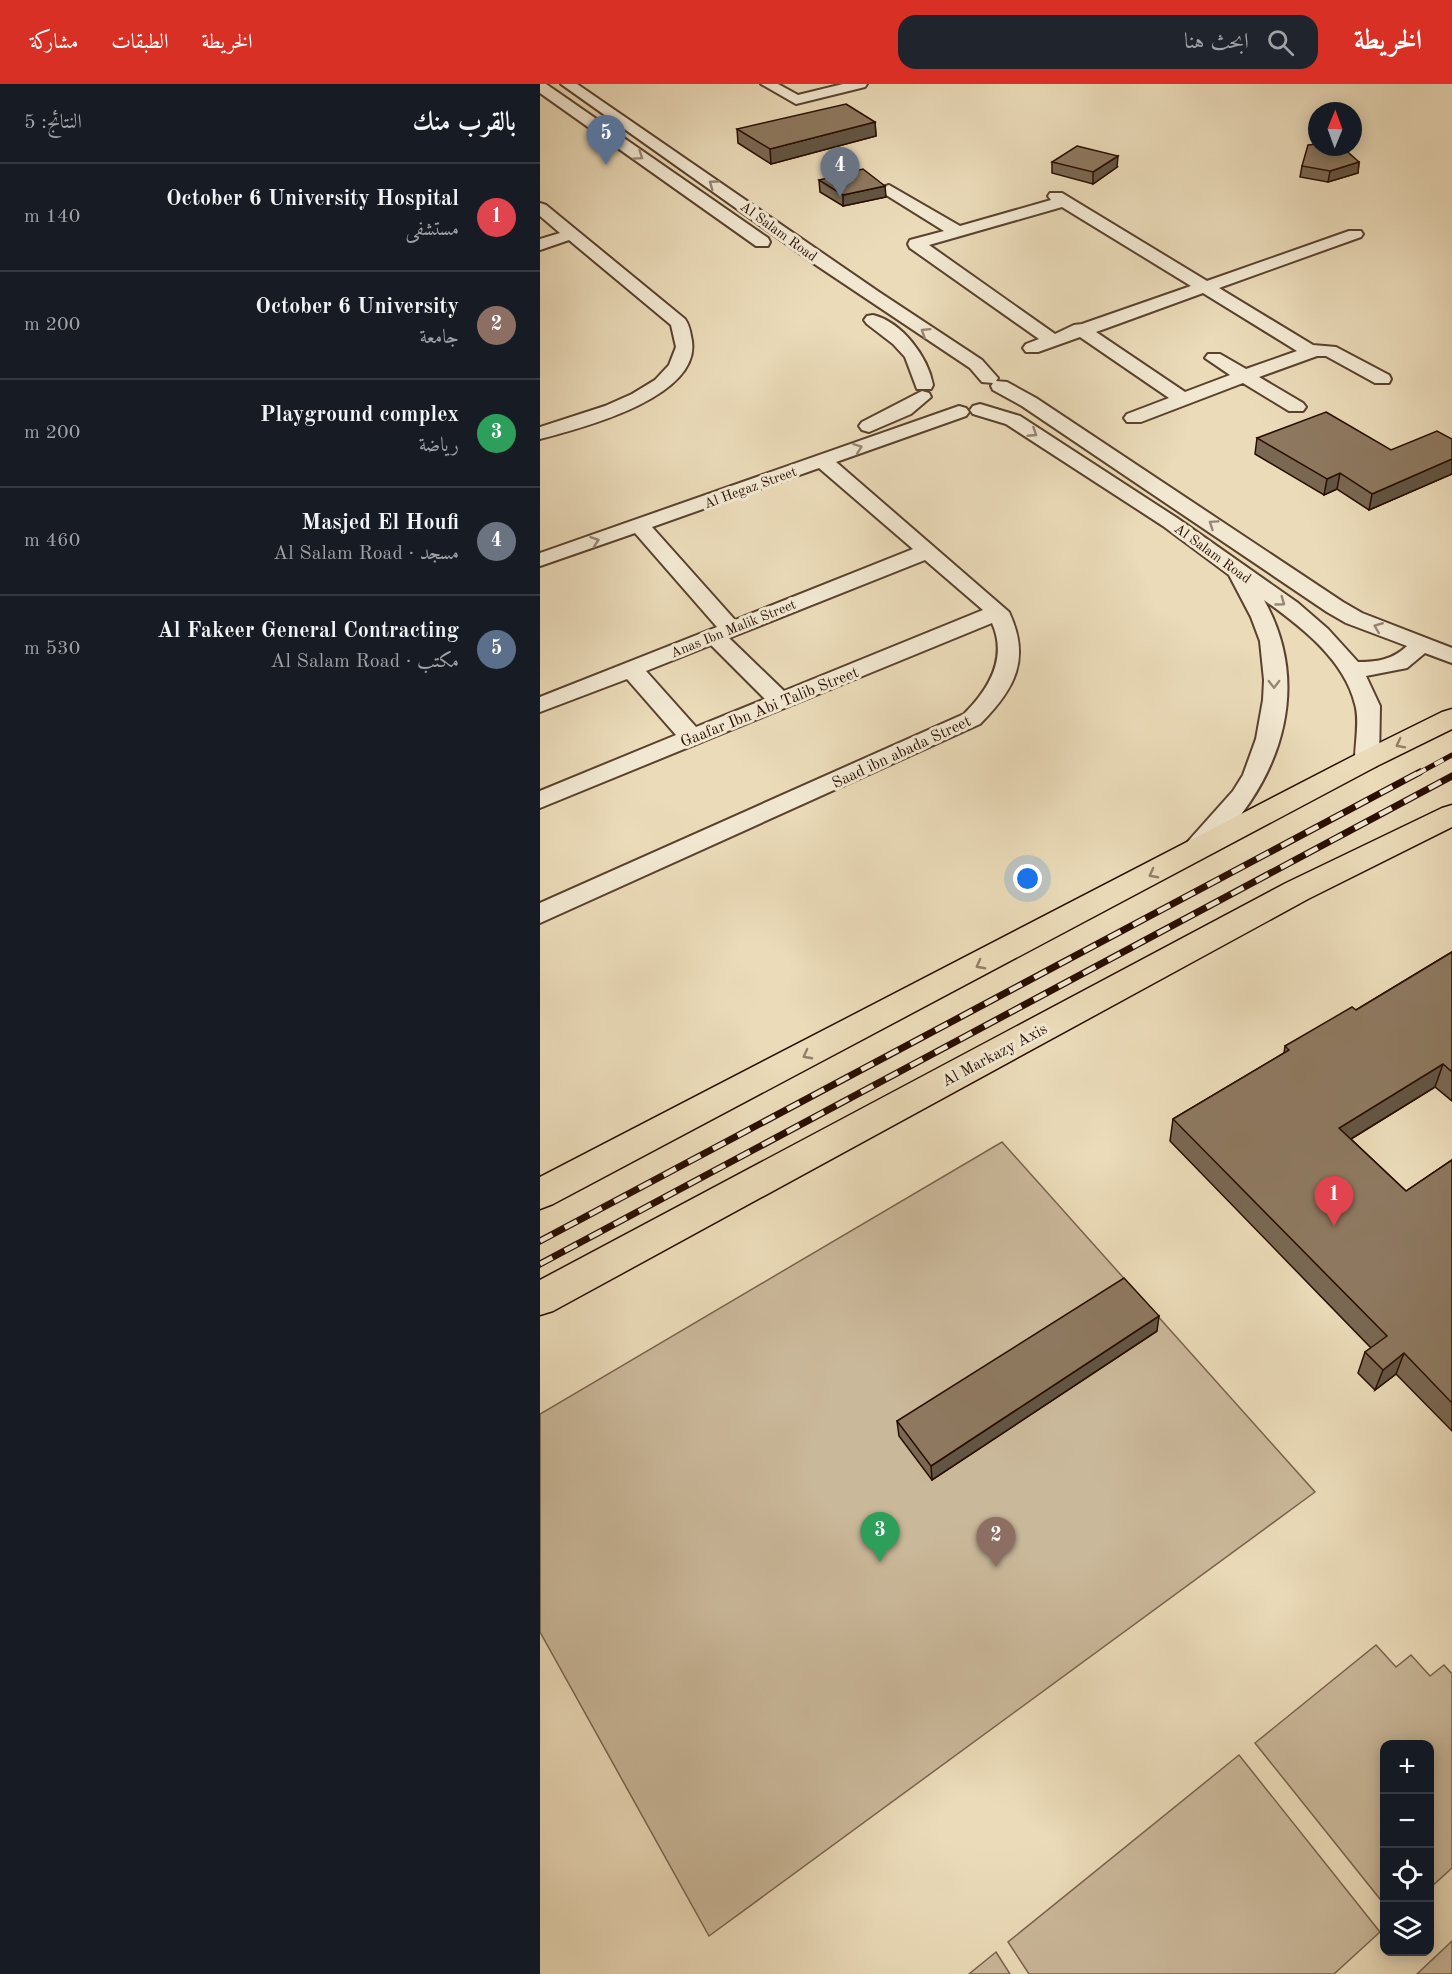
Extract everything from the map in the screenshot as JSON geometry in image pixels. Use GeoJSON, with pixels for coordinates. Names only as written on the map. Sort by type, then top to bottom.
{"type":"FeatureCollection","features":[{"type":"Feature","properties":{"kind":"main road"},"geometry":{"type":"LineString","coordinates":[[540,1194],[1189,856],[1367,760],[1452,718]]}},
{"type":"Feature","properties":{"kind":"main road","name":"Al Markazy Axis"},"geometry":{"type":"LineString","coordinates":[[550,1290],[1297,891],[1447,819]]}},
{"type":"Feature","properties":{"kind":"street","name":"Al Salam Road"},"geometry":{"type":"LineString","coordinates":[[568,84],[669,152],[849,281],[976,364],[994,382],[1029,402],[1322,599],[1354,618],[1452,656]]}},
{"type":"Feature","properties":{"kind":"street"},"geometry":{"type":"LineString","coordinates":[[768,84],[795,100],[860,84]]}},
{"type":"Feature","properties":{"kind":"street","name":"Al Salam Road"},"geometry":{"type":"LineString","coordinates":[[540,87],[775,252]]}},
{"type":"Feature","properties":{"kind":"street"},"geometry":{"type":"LineString","coordinates":[[889,190],[957,231]]}},
{"type":"Feature","properties":{"kind":"street"},"geometry":{"type":"LineString","coordinates":[[1052,340],[916,245],[919,241],[1060,199],[1310,351]]}},
{"type":"Feature","properties":{"kind":"street"},"geometry":{"type":"LineString","coordinates":[[540,208],[679,323],[686,344],[684,355],[674,372],[657,388],[641,398],[540,433]]}},
{"type":"Feature","properties":{"kind":"street"},"geometry":{"type":"LineString","coordinates":[[540,245],[572,234]]}},
{"type":"Feature","properties":{"kind":"street"},"geometry":{"type":"LineString","coordinates":[[1032,348],[1080,329],[1354,234]]}},
{"type":"Feature","properties":{"kind":"street"},"geometry":{"type":"LineString","coordinates":[[861,311],[898,337],[916,358],[927,386]]}},
{"type":"Feature","properties":{"kind":"street"},"geometry":{"type":"LineString","coordinates":[[1080,329],[1183,399]]}},
{"type":"Feature","properties":{"kind":"street"},"geometry":{"type":"LineString","coordinates":[[916,358],[940,355],[953,350]]}},
{"type":"Feature","properties":{"kind":"street"},"geometry":{"type":"LineString","coordinates":[[1134,418],[1310,351],[1330,351],[1382,379]]}},
{"type":"Feature","properties":{"kind":"street"},"geometry":{"type":"LineString","coordinates":[[1214,358],[1296,407]]}},
{"type":"Feature","properties":{"kind":"street"},"geometry":{"type":"LineString","coordinates":[[958,372],[994,382],[1000,397],[989,406],[970,411]]}},
{"type":"Feature","properties":{"kind":"street","name":"Al Salam Road"},"geometry":{"type":"LineString","coordinates":[[927,386],[931,406],[1013,420],[1170,522],[1320,634],[1351,669],[1368,706],[1367,760]]}},
{"type":"Feature","properties":{"kind":"street","name":"Al Hegaz Street"},"geometry":{"type":"LineString","coordinates":[[540,544],[717,483],[876,423],[904,410],[927,386]]}},
{"type":"Feature","properties":{"kind":"street","name":"Al Hegaz Street"},"geometry":{"type":"LineString","coordinates":[[540,560],[970,411]]}},
{"type":"Feature","properties":{"kind":"street","name":"Saad ibn abada Street"},"geometry":{"type":"LineString","coordinates":[[540,914],[972,719],[997,692],[1010,658],[1010,641],[1005,624],[998,612],[925,552],[823,461]]}},
{"type":"Feature","properties":{"kind":"street"},"geometry":{"type":"LineString","coordinates":[[640,526],[723,632],[781,701]]}},
{"type":"Feature","properties":{"kind":"street","name":"Anas Ibn Malik Street"},"geometry":{"type":"LineString","coordinates":[[540,705],[925,552]]}},
{"type":"Feature","properties":{"kind":"street"},"geometry":{"type":"LineString","coordinates":[[1189,856],[1231,813],[1255,776],[1271,725],[1274,677],[1270,642],[1265,625],[1237,570]]}},
{"type":"Feature","properties":{"kind":"street","name":"Gaafar Ibn Abi Talib Street"},"geometry":{"type":"LineString","coordinates":[[540,800],[998,612]]}},
{"type":"Feature","properties":{"kind":"street"},"geometry":{"type":"LineString","coordinates":[[1351,669],[1374,669],[1395,664],[1411,656],[1420,644]]}},
{"type":"Feature","properties":{"kind":"street"},"geometry":{"type":"LineString","coordinates":[[631,669],[692,738]]}},
{"type":"Feature","properties":{"kind":"shaded area"},"geometry":{"type":"Polygon","coordinates":[[[1002,1142],[1315,1492],[709,1936],[540,1632],[540,1414],[1002,1142]]]}},
{"type":"Feature","properties":{"kind":"shaded area"},"geometry":{"type":"Polygon","coordinates":[[[1376,1645],[1396,1667],[1411,1655],[1430,1676],[1444,1665],[1452,1674],[1452,1868],[1434,1884],[1434,1740],[1380,1740],[1380,1899],[1255,1743],[1376,1645]]]}},
{"type":"Feature","properties":{"kind":"shaded area"},"geometry":{"type":"Polygon","coordinates":[[[1239,1755],[1380,1932],[1334,1974],[1029,1974],[1008,1942],[1239,1755]]]}},
{"type":"Feature","properties":{"kind":"shaded area"},"geometry":{"type":"Polygon","coordinates":[[[1452,1941],[1452,1974],[1417,1974],[1452,1941]]]}},
{"type":"Feature","properties":{"kind":"shaded area"},"geometry":{"type":"Polygon","coordinates":[[[996,1952],[1010,1974],[969,1974],[996,1952]]]}},
{"type":"Feature","properties":{"kind":"building"},"geometry":{"type":"Polygon","coordinates":[[[846,104],[875,122],[770,149],[737,129],[846,104]]]}},
{"type":"Feature","properties":{"kind":"building"},"geometry":{"type":"Polygon","coordinates":[[[1308,145],[1308,156],[1352,156],[1359,162],[1330,171],[1302,166],[1308,145]]]}},
{"type":"Feature","properties":{"kind":"building"},"geometry":{"type":"Polygon","coordinates":[[[1077,146],[1118,156],[1093,172],[1052,162],[1077,146]]]}},
{"type":"Feature","properties":{"kind":"building"},"geometry":{"type":"Polygon","coordinates":[[[863,169],[885,186],[843,195],[819,180],[863,169]]]}},
{"type":"Feature","properties":{"kind":"building"},"geometry":{"type":"Polygon","coordinates":[[[1326,412],[1391,450],[1437,431],[1452,439],[1452,459],[1372,494],[1340,473],[1327,479],[1257,438],[1326,412]]]}},
{"type":"Feature","properties":{"kind":"building"},"geometry":{"type":"Polygon","coordinates":[[[1452,952],[1452,1072],[1443,1064],[1339,1128],[1406,1191],[1452,1160],[1452,1403],[1404,1353],[1383,1370],[1365,1352],[1387,1336],[1173,1119],[1289,1050],[1285,1046],[1352,1007],[1356,1010],[1452,952]]]}},
{"type":"Feature","properties":{"kind":"building"},"geometry":{"type":"Polygon","coordinates":[[[1124,1278],[1159,1316],[931,1466],[897,1421],[1124,1278]]]}},
{"type":"Feature","properties":{"kind":"railway"},"geometry":{"type":"LineString","coordinates":[[1417,774],[1452,755]]}},
{"type":"Feature","properties":{"kind":"railway"},"geometry":{"type":"LineString","coordinates":[[540,1241],[1420,772]]}},
{"type":"Feature","properties":{"kind":"railway"},"geometry":{"type":"LineString","coordinates":[[540,1264],[1452,776]]}},
{"type":"Feature","properties":{"kind":"place","name":"Al Fakeer General Contracting"},"geometry":{"type":"Point","coordinates":[606,165]}},
{"type":"Feature","properties":{"kind":"place","name":"Masjed El Houfi"},"geometry":{"type":"Point","coordinates":[840,197]}},
{"type":"Feature","properties":{"kind":"place","name":"October 6 University Hospital"},"geometry":{"type":"Point","coordinates":[1334,1226]}},
{"type":"Feature","properties":{"kind":"place","name":"Playground complex"},"geometry":{"type":"Point","coordinates":[880,1562]}},
{"type":"Feature","properties":{"kind":"place","name":"October 6 University"},"geometry":{"type":"Point","coordinates":[996,1567]}}]}
